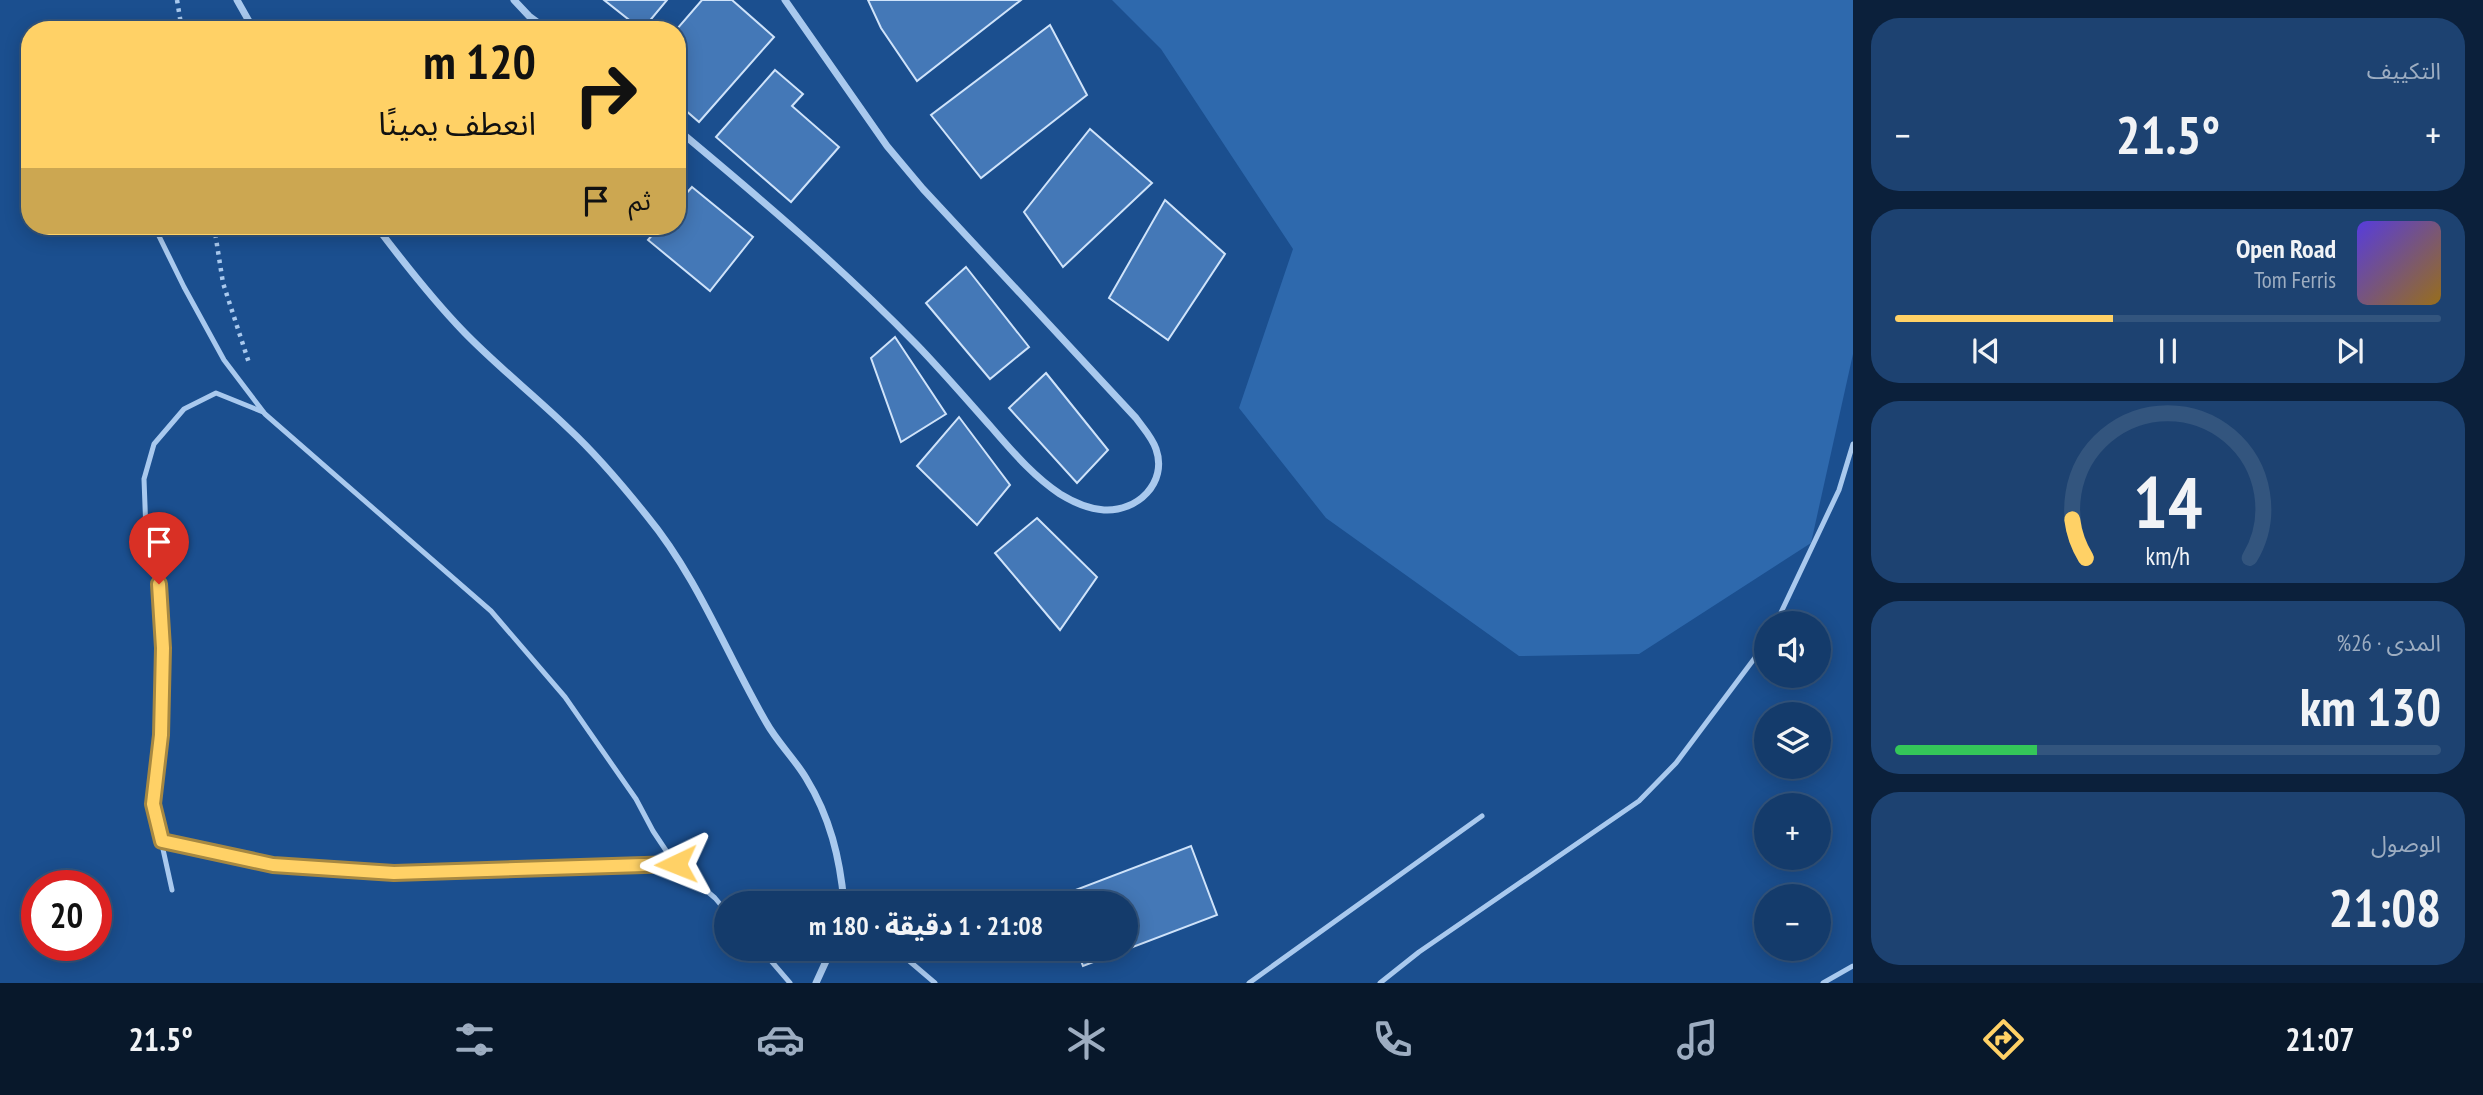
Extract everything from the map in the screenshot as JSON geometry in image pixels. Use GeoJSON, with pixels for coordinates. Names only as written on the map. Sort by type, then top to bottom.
{"type":"FeatureCollection","features":[{"type":"Feature","properties":{"kind":"street"},"geometry":{"type":"LineString","coordinates":[[237,0],[249,21]]}},
{"type":"Feature","properties":{"kind":"street"},"geometry":{"type":"LineString","coordinates":[[514,0],[536,21]]}},
{"type":"Feature","properties":{"kind":"street"},"geometry":{"type":"LineString","coordinates":[[686,136],[855,281],[920,348],[1017,458],[1041,479],[1061,494],[1086,507],[1105,510],[1123,508],[1139,501],[1152,488],[1157,474],[1158,456],[1151,437],[915,180],[887,146],[786,0]]}},
{"type":"Feature","properties":{"kind":"street"},"geometry":{"type":"LineString","coordinates":[[383,235],[465,334],[572,431],[646,514],[677,554],[772,734],[806,777],[827,819],[841,864],[843,891]]}},
{"type":"Feature","properties":{"kind":"street"},"geometry":{"type":"LineString","coordinates":[[816,983],[826,961]]}},
{"type":"Feature","properties":{"kind":"lane"},"geometry":{"type":"LineString","coordinates":[[158,235],[224,360],[265,414],[491,611],[565,697],[636,799],[658,839],[676,864],[714,897]]}},
{"type":"Feature","properties":{"kind":"lane"},"geometry":{"type":"LineString","coordinates":[[172,890],[153,804],[161,735],[163,648],[159,584],[146,532],[144,479],[154,444],[184,409],[216,393],[265,414]]}},
{"type":"Feature","properties":{"kind":"lane"},"geometry":{"type":"LineString","coordinates":[[1782,611],[1839,490],[1853,444]]}},
{"type":"Feature","properties":{"kind":"lane"},"geometry":{"type":"LineString","coordinates":[[1380,983],[1419,952],[1639,801],[1676,763],[1754,659]]}},
{"type":"Feature","properties":{"kind":"lane"},"geometry":{"type":"LineString","coordinates":[[1249,983],[1482,816]]}},
{"type":"Feature","properties":{"kind":"lane"},"geometry":{"type":"LineString","coordinates":[[162,841],[273,865],[394,873],[676,864]]}},
{"type":"Feature","properties":{"kind":"lane"},"geometry":{"type":"LineString","coordinates":[[771,961],[790,983]]}},
{"type":"Feature","properties":{"kind":"lane"},"geometry":{"type":"LineString","coordinates":[[909,961],[935,983]]}},
{"type":"Feature","properties":{"kind":"lane"},"geometry":{"type":"LineString","coordinates":[[1823,983],[1853,966]]}},
{"type":"Feature","properties":{"kind":"path"},"geometry":{"type":"LineString","coordinates":[[177,0],[180,21]]}},
{"type":"Feature","properties":{"kind":"path"},"geometry":{"type":"LineString","coordinates":[[215,235],[223,283],[253,374]]}},
{"type":"Feature","properties":{"kind":"shaded area"},"geometry":{"type":"Polygon","coordinates":[[[1112,0],[1853,0],[1853,354],[1811,543],[1639,654],[1519,656],[1326,518],[1239,408],[1293,249],[1161,49],[1112,0]]]}},
{"type":"Feature","properties":{"kind":"building"},"geometry":{"type":"Polygon","coordinates":[[[604,0],[667,0],[650,21],[631,21],[604,0]]]}},
{"type":"Feature","properties":{"kind":"building"},"geometry":{"type":"Polygon","coordinates":[[[702,0],[732,0],[774,37],[699,122],[686,111],[686,21],[684,21],[702,0]]]}},
{"type":"Feature","properties":{"kind":"building"},"geometry":{"type":"Polygon","coordinates":[[[868,0],[1021,0],[917,81],[881,28],[868,0]]]}},
{"type":"Feature","properties":{"kind":"building"},"geometry":{"type":"Polygon","coordinates":[[[1050,25],[1087,95],[981,178],[931,115],[1050,25]]]}},
{"type":"Feature","properties":{"kind":"building"},"geometry":{"type":"Polygon","coordinates":[[[775,70],[803,94],[792,106],[839,147],[791,202],[716,137],[775,70]]]}},
{"type":"Feature","properties":{"kind":"building"},"geometry":{"type":"Polygon","coordinates":[[[1090,129],[1152,183],[1063,267],[1024,212],[1090,129]]]}},
{"type":"Feature","properties":{"kind":"building"},"geometry":{"type":"Polygon","coordinates":[[[692,187],[753,237],[710,291],[648,240],[652,235],[686,235],[686,194],[692,187]]]}},
{"type":"Feature","properties":{"kind":"building"},"geometry":{"type":"Polygon","coordinates":[[[1165,200],[1225,254],[1168,340],[1109,298],[1165,200]]]}},
{"type":"Feature","properties":{"kind":"building"},"geometry":{"type":"Polygon","coordinates":[[[966,267],[1029,347],[990,379],[926,303],[966,267]]]}},
{"type":"Feature","properties":{"kind":"building"},"geometry":{"type":"Polygon","coordinates":[[[895,337],[946,414],[901,442],[871,358],[895,337]]]}},
{"type":"Feature","properties":{"kind":"building"},"geometry":{"type":"Polygon","coordinates":[[[1046,373],[1108,450],[1077,483],[1009,408],[1046,373]]]}},
{"type":"Feature","properties":{"kind":"building"},"geometry":{"type":"Polygon","coordinates":[[[959,417],[1010,485],[977,525],[917,466],[959,417]]]}},
{"type":"Feature","properties":{"kind":"building"},"geometry":{"type":"Polygon","coordinates":[[[1037,518],[1097,577],[1060,630],[995,553],[1037,518]]]}},
{"type":"Feature","properties":{"kind":"building"},"geometry":{"type":"Polygon","coordinates":[[[1191,846],[1217,915],[1138,945],[1138,891],[1073,891],[1191,846]]]}},
{"type":"Feature","properties":{"kind":"building"},"geometry":{"type":"Polygon","coordinates":[[[1081,961],[1096,961],[1083,966],[1081,961]]]}},
{"type":"Feature","properties":{"kind":"route"},"geometry":{"type":"LineString","coordinates":[[159,584],[163,648],[161,735],[153,804],[162,841],[273,865],[394,873],[676,864]]}}]}
